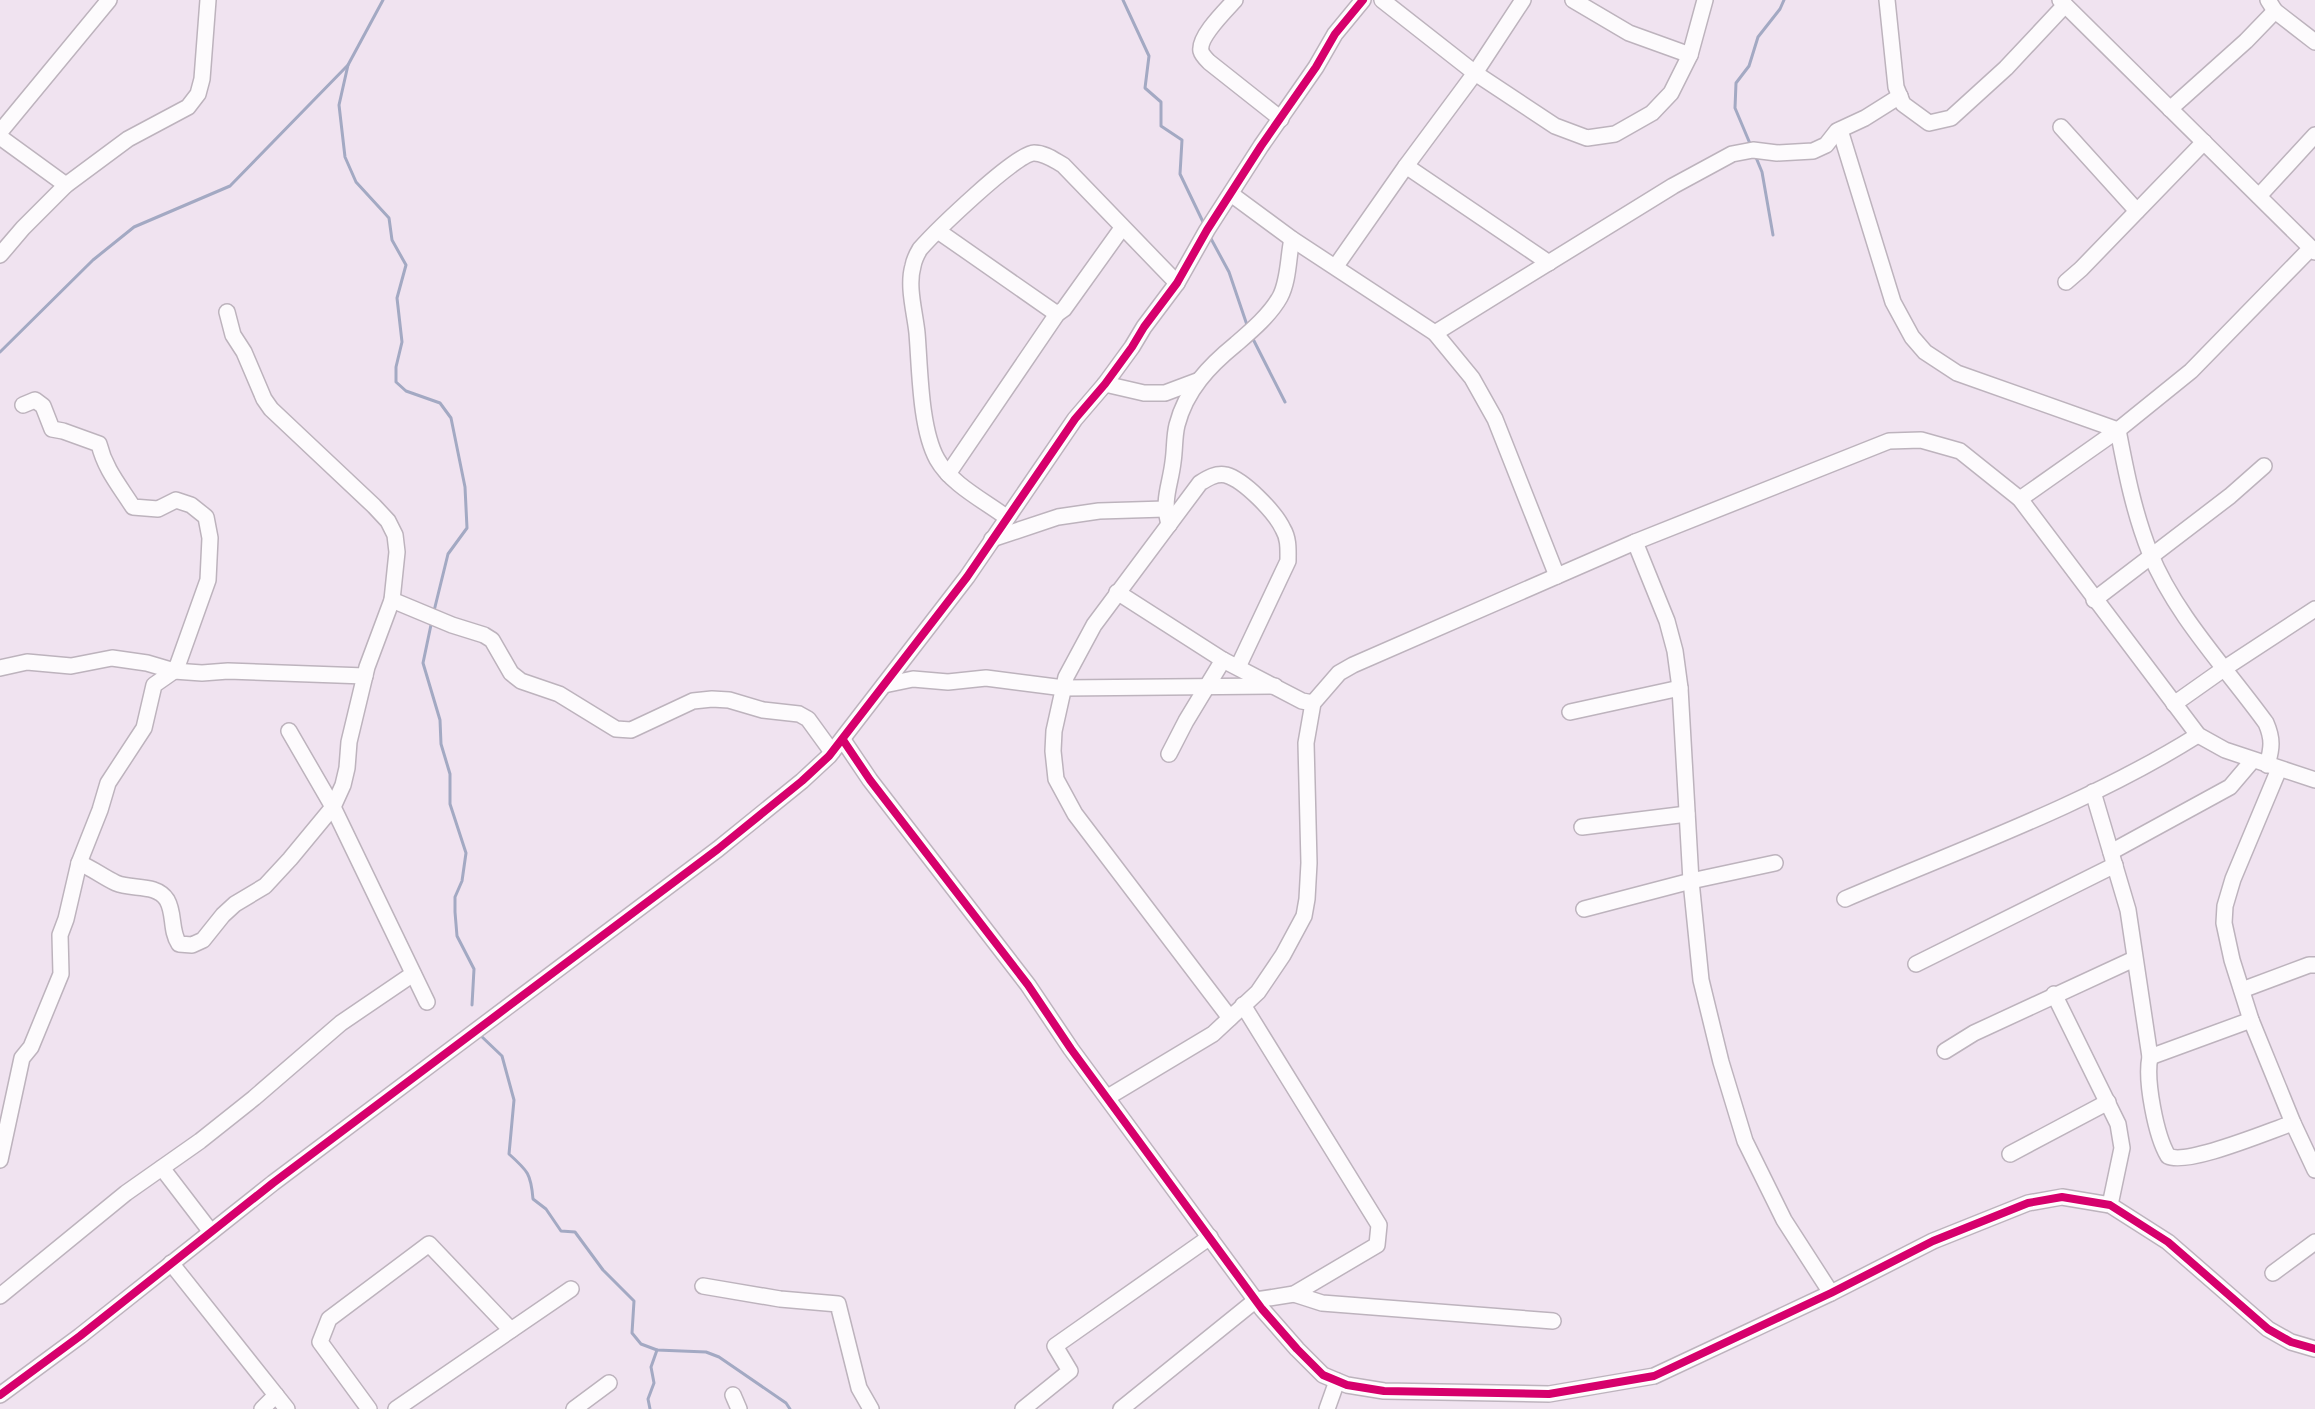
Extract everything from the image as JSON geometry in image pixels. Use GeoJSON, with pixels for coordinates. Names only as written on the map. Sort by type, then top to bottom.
{"type":"FeatureCollection","features":[{"type":"Feature","properties":{"kind":"street"},"geometry":{"type":"LineString","coordinates":[[0,132],[109,0]]}},
{"type":"Feature","properties":{"kind":"street"},"geometry":{"type":"LineString","coordinates":[[1235,0],[1208,32],[1200,48],[1201,53],[1209,62],[1281,119]]}},
{"type":"Feature","properties":{"kind":"street"},"geometry":{"type":"LineString","coordinates":[[0,1395],[273,1183],[718,849],[802,781],[832,752],[885,685],[992,539],[1075,419],[1105,384],[1177,283],[1207,230],[1316,67],[1335,33],[1363,0]]}},
{"type":"Feature","properties":{"kind":"street"},"geometry":{"type":"LineString","coordinates":[[1382,0],[1475,73],[1555,126],[1587,138],[1614,134],[1652,113],[1671,93],[1690,55],[1705,0]]}},
{"type":"Feature","properties":{"kind":"street"},"geometry":{"type":"LineString","coordinates":[[1336,266],[1475,73],[1523,0]]}},
{"type":"Feature","properties":{"kind":"street"},"geometry":{"type":"LineString","coordinates":[[1573,0],[1629,33],[1690,55]]}},
{"type":"Feature","properties":{"kind":"street"},"geometry":{"type":"LineString","coordinates":[[1887,0],[1896,87],[1903,104],[1929,123],[1952,118],[2006,68],[2062,3],[2313,250],[2191,371],[2118,430],[2019,499]]}},
{"type":"Feature","properties":{"kind":"street"},"geometry":{"type":"LineString","coordinates":[[0,255],[66,184],[128,139],[188,107],[198,94],[202,80],[203,1]]}},
{"type":"Feature","properties":{"kind":"street"},"geometry":{"type":"LineString","coordinates":[[2170,109],[2246,41],[2271,5],[2315,42]]}},
{"type":"Feature","properties":{"kind":"street"},"geometry":{"type":"LineString","coordinates":[[1435,333],[1673,186],[1732,154],[1753,150],[1777,153],[1813,151],[1826,145],[1840,130],[1865,118],[1900,96]]}},
{"type":"Feature","properties":{"kind":"street"},"geometry":{"type":"LineString","coordinates":[[2061,127],[2137,211]]}},
{"type":"Feature","properties":{"kind":"street"},"geometry":{"type":"LineString","coordinates":[[1840,130],[1893,302],[1912,337],[1925,352],[1957,373],[2118,430]]}},
{"type":"Feature","properties":{"kind":"street"},"geometry":{"type":"LineString","coordinates":[[2259,196],[2315,135]]}},
{"type":"Feature","properties":{"kind":"street"},"geometry":{"type":"LineString","coordinates":[[0,137],[66,184]]}},
{"type":"Feature","properties":{"kind":"street"},"geometry":{"type":"LineString","coordinates":[[2066,282],[2204,142]]}},
{"type":"Feature","properties":{"kind":"street"},"geometry":{"type":"LineString","coordinates":[[1006,517],[948,474],[936,458],[926,423],[912,288],[912,268],[918,251],[1004,171],[1023,157],[1033,153],[1047,155],[1063,165],[1177,283]]}},
{"type":"Feature","properties":{"kind":"street"},"geometry":{"type":"LineString","coordinates":[[1406,166],[1548,262]]}},
{"type":"Feature","properties":{"kind":"street"},"geometry":{"type":"LineString","coordinates":[[1231,194],[1292,239],[1435,333],[1472,378],[1495,419],[1557,576]]}},
{"type":"Feature","properties":{"kind":"street"},"geometry":{"type":"LineString","coordinates":[[948,474],[1057,314],[1064,309],[1122,228]]}},
{"type":"Feature","properties":{"kind":"street"},"geometry":{"type":"LineString","coordinates":[[938,231],[1057,314]]}},
{"type":"Feature","properties":{"kind":"street"},"geometry":{"type":"LineString","coordinates":[[1169,525],[1165,509],[1177,425],[1197,381],[1250,332],[1279,298],[1285,286],[1292,239]]}},
{"type":"Feature","properties":{"kind":"street"},"geometry":{"type":"LineString","coordinates":[[79,863],[116,883],[147,888],[163,895],[168,902],[173,934],[179,944],[192,945],[203,940],[223,915],[236,904],[265,886],[333,807],[343,785],[349,742],[365,676],[379,630],[392,600],[397,552],[395,535],[388,521],[271,409],[264,399],[244,352],[233,335],[227,312]]}},
{"type":"Feature","properties":{"kind":"street"},"geometry":{"type":"LineString","coordinates":[[1105,384],[1143,393],[1165,393],[1197,381]]}},
{"type":"Feature","properties":{"kind":"street"},"geometry":{"type":"LineString","coordinates":[[0,1160],[22,1058],[31,1047],[61,974],[60,935],[79,863],[108,783],[144,728],[154,685],[174,671],[185,647],[208,580],[210,538],[206,517],[191,505],[176,500],[158,509],[133,507],[103,461],[99,444],[52,429],[43,406],[35,400],[23,405]]}},
{"type":"Feature","properties":{"kind":"street"},"geometry":{"type":"LineString","coordinates":[[2118,430],[2129,486],[2151,555],[2162,579],[2196,632],[2266,723],[2272,736],[2272,747],[2225,906],[2224,923],[2228,945],[2252,1020],[2293,1123],[2315,1170]]}},
{"type":"Feature","properties":{"kind":"street"},"geometry":{"type":"LineString","coordinates":[[1108,1097],[1213,1034],[1258,992],[1283,955],[1304,916],[1310,876],[1306,743],[1313,703],[1339,673],[1635,542],[1889,441],[1921,440],[1960,451],[2019,499],[2198,735],[2225,750],[2315,780]]}},
{"type":"Feature","properties":{"kind":"street"},"geometry":{"type":"LineString","coordinates":[[2094,600],[2230,496],[2264,466]]}},
{"type":"Feature","properties":{"kind":"street"},"geometry":{"type":"LineString","coordinates":[[1230,1018],[1075,814],[1056,779],[1053,751],[1054,731],[1066,677],[1081,648],[1117,592],[1200,483],[1213,475],[1226,475],[1241,482],[1274,516],[1284,530],[1289,546],[1288,561],[1238,667]]}},
{"type":"Feature","properties":{"kind":"street"},"geometry":{"type":"LineString","coordinates":[[992,539],[1058,517],[1099,511],[1165,509]]}},
{"type":"Feature","properties":{"kind":"street"},"geometry":{"type":"LineString","coordinates":[[1635,542],[1667,621],[1680,688],[1691,881],[1701,980],[1721,1062],[1745,1141],[1784,1220],[1831,1293]]}},
{"type":"Feature","properties":{"kind":"street"},"geometry":{"type":"LineString","coordinates":[[1117,592],[1223,660],[1302,701],[1313,703]]}},
{"type":"Feature","properties":{"kind":"street"},"geometry":{"type":"LineString","coordinates":[[392,600],[452,625],[484,634],[492,640],[511,673],[521,681],[559,694],[616,729],[631,730],[693,701],[729,700],[763,710],[799,714],[808,719],[832,752]]}},
{"type":"Feature","properties":{"kind":"street"},"geometry":{"type":"LineString","coordinates":[[2174,704],[2315,609]]}},
{"type":"Feature","properties":{"kind":"street"},"geometry":{"type":"LineString","coordinates":[[0,668],[27,662],[71,666],[112,658],[147,663],[174,671],[202,674],[228,671],[365,676]]}},
{"type":"Feature","properties":{"kind":"street"},"geometry":{"type":"LineString","coordinates":[[1169,753],[1223,660]]}},
{"type":"Feature","properties":{"kind":"street"},"geometry":{"type":"LineString","coordinates":[[885,685],[913,679],[948,682],[986,678],[1064,688],[1275,686]]}},
{"type":"Feature","properties":{"kind":"street"},"geometry":{"type":"LineString","coordinates":[[1570,712],[1680,688]]}},
{"type":"Feature","properties":{"kind":"street"},"geometry":{"type":"LineString","coordinates":[[289,731],[333,807],[427,1002]]}},
{"type":"Feature","properties":{"kind":"street"},"geometry":{"type":"LineString","coordinates":[[1845,899],[2093,792],[2165,756],[2198,735]]}},
{"type":"Feature","properties":{"kind":"street"},"geometry":{"type":"LineString","coordinates":[[843,740],[870,780],[1002,949],[1071,1049],[1256,1300],[1297,1349],[1323,1375],[1337,1381],[1347,1385],[1384,1391],[1549,1394],[1654,1376],[1831,1293],[1933,1241],[2028,1203],[2062,1197],[2110,1205],[2168,1242],[2268,1329],[2291,1342],[2315,1349]]}},
{"type":"Feature","properties":{"kind":"street"},"geometry":{"type":"LineString","coordinates":[[1916,964],[2113,859],[2266,764]]}},
{"type":"Feature","properties":{"kind":"street"},"geometry":{"type":"LineString","coordinates":[[2093,792],[2128,910],[2150,1057],[2148,1066],[2153,1107],[2163,1148],[2168,1156],[2174,1159],[2216,1150],[2293,1123]]}},
{"type":"Feature","properties":{"kind":"street"},"geometry":{"type":"LineString","coordinates":[[1582,827],[1687,814]]}},
{"type":"Feature","properties":{"kind":"street"},"geometry":{"type":"LineString","coordinates":[[1584,909],[1775,862]]}},
{"type":"Feature","properties":{"kind":"street"},"geometry":{"type":"LineString","coordinates":[[1945,1052],[1974,1033],[2134,959]]}},
{"type":"Feature","properties":{"kind":"street"},"geometry":{"type":"LineString","coordinates":[[2242,990],[2308,965],[2315,965]]}},
{"type":"Feature","properties":{"kind":"street"},"geometry":{"type":"LineString","coordinates":[[0,1296],[126,1193],[254,1098],[341,1023],[413,974]]}},
{"type":"Feature","properties":{"kind":"street"},"geometry":{"type":"LineString","coordinates":[[2055,994],[2118,1124],[2122,1148],[2110,1205]]}},
{"type":"Feature","properties":{"kind":"street"},"geometry":{"type":"LineString","coordinates":[[1121,1409],[1256,1300],[1294,1294],[1377,1245],[1379,1225],[1243,1005]]}},
{"type":"Feature","properties":{"kind":"street"},"geometry":{"type":"LineString","coordinates":[[2150,1057],[2252,1020]]}},
{"type":"Feature","properties":{"kind":"street"},"geometry":{"type":"LineString","coordinates":[[2010,1154],[2108,1102]]}},
{"type":"Feature","properties":{"kind":"street"},"geometry":{"type":"LineString","coordinates":[[162,1168],[211,1232]]}},
{"type":"Feature","properties":{"kind":"street"},"geometry":{"type":"LineString","coordinates":[[1023,1409],[1070,1371],[1055,1346],[1210,1237]]}},
{"type":"Feature","properties":{"kind":"street"},"geometry":{"type":"LineString","coordinates":[[2273,1273],[2315,1242]]}},
{"type":"Feature","properties":{"kind":"street"},"geometry":{"type":"LineString","coordinates":[[369,1409],[320,1342],[329,1319],[429,1244],[511,1330]]}},
{"type":"Feature","properties":{"kind":"street"},"geometry":{"type":"LineString","coordinates":[[171,1263],[288,1409]]}},
{"type":"Feature","properties":{"kind":"street"},"geometry":{"type":"LineString","coordinates":[[703,1286],[780,1299],[838,1304],[859,1388],[871,1409]]}},
{"type":"Feature","properties":{"kind":"street"},"geometry":{"type":"LineString","coordinates":[[398,1408],[571,1289]]}},
{"type":"Feature","properties":{"kind":"street"},"geometry":{"type":"LineString","coordinates":[[1294,1294],[1322,1303],[1553,1321]]}},
{"type":"Feature","properties":{"kind":"street"},"geometry":{"type":"LineString","coordinates":[[1327,1409],[1337,1381]]}},
{"type":"Feature","properties":{"kind":"street"},"geometry":{"type":"LineString","coordinates":[[574,1409],[609,1383]]}},
{"type":"Feature","properties":{"kind":"street"},"geometry":{"type":"LineString","coordinates":[[262,1409],[276,1395]]}},
{"type":"Feature","properties":{"kind":"waterway"},"geometry":{"type":"LineString","coordinates":[[0,352],[93,260],[134,227],[230,186],[348,65],[383,0]]}},
{"type":"Feature","properties":{"kind":"waterway"},"geometry":{"type":"LineString","coordinates":[[1123,0],[1149,56],[1145,88],[1161,102],[1161,126],[1182,140],[1180,174],[1204,224]]}},
{"type":"Feature","properties":{"kind":"waterway"},"geometry":{"type":"LineString","coordinates":[[1751,146],[1735,108],[1736,83],[1749,66],[1758,37],[1780,9],[1784,0]]}},
{"type":"Feature","properties":{"kind":"waterway"},"geometry":{"type":"LineString","coordinates":[[348,65],[339,105],[345,157],[356,182],[389,218],[392,240],[406,265],[397,298],[402,342],[396,367],[396,382],[406,391],[440,403],[451,418],[465,487],[467,528],[448,554],[434,611]]}},
{"type":"Feature","properties":{"kind":"waterway"},"geometry":{"type":"LineString","coordinates":[[1755,155],[1762,172],[1773,235]]}},
{"type":"Feature","properties":{"kind":"waterway"},"geometry":{"type":"LineString","coordinates":[[1209,235],[1229,272],[1248,328]]}},
{"type":"Feature","properties":{"kind":"waterway"},"geometry":{"type":"LineString","coordinates":[[1252,337],[1285,402]]}},
{"type":"Feature","properties":{"kind":"waterway"},"geometry":{"type":"LineString","coordinates":[[432,620],[423,663],[440,720],[441,744],[450,774],[450,804],[466,853],[462,881],[455,897],[455,912],[457,936],[474,969],[472,1005]]}},
{"type":"Feature","properties":{"kind":"waterway"},"geometry":{"type":"LineString","coordinates":[[480,1035],[502,1056],[514,1100],[509,1154],[527,1174],[533,1199],[546,1209],[561,1231],[575,1232],[603,1270],[634,1301],[632,1333],[641,1344],[657,1350],[706,1352],[719,1357],[786,1403],[790,1409]]}},
{"type":"Feature","properties":{"kind":"waterway"},"geometry":{"type":"LineString","coordinates":[[650,1409],[648,1399],[654,1383],[651,1367],[657,1350]]}},
{"type":"Feature","properties":{"kind":"cycle path"},"geometry":{"type":"LineString","coordinates":[[0,1395],[80,1336],[273,1183],[718,849],[802,781],[829,756],[967,577],[1075,419],[1132,347],[1177,283],[1207,230],[1261,146],[1316,67],[1335,34],[1363,0]]}},
{"type":"Feature","properties":{"kind":"cycle path"},"geometry":{"type":"LineString","coordinates":[[843,740],[870,780],[1028,985],[1071,1049],[1262,1309],[1323,1375],[1347,1385],[1384,1391],[1549,1394],[1654,1376],[1831,1293],[1933,1241],[2028,1203],[2062,1197],[2110,1205],[2168,1242],[2268,1329],[2291,1342],[2315,1349]]}}]}
